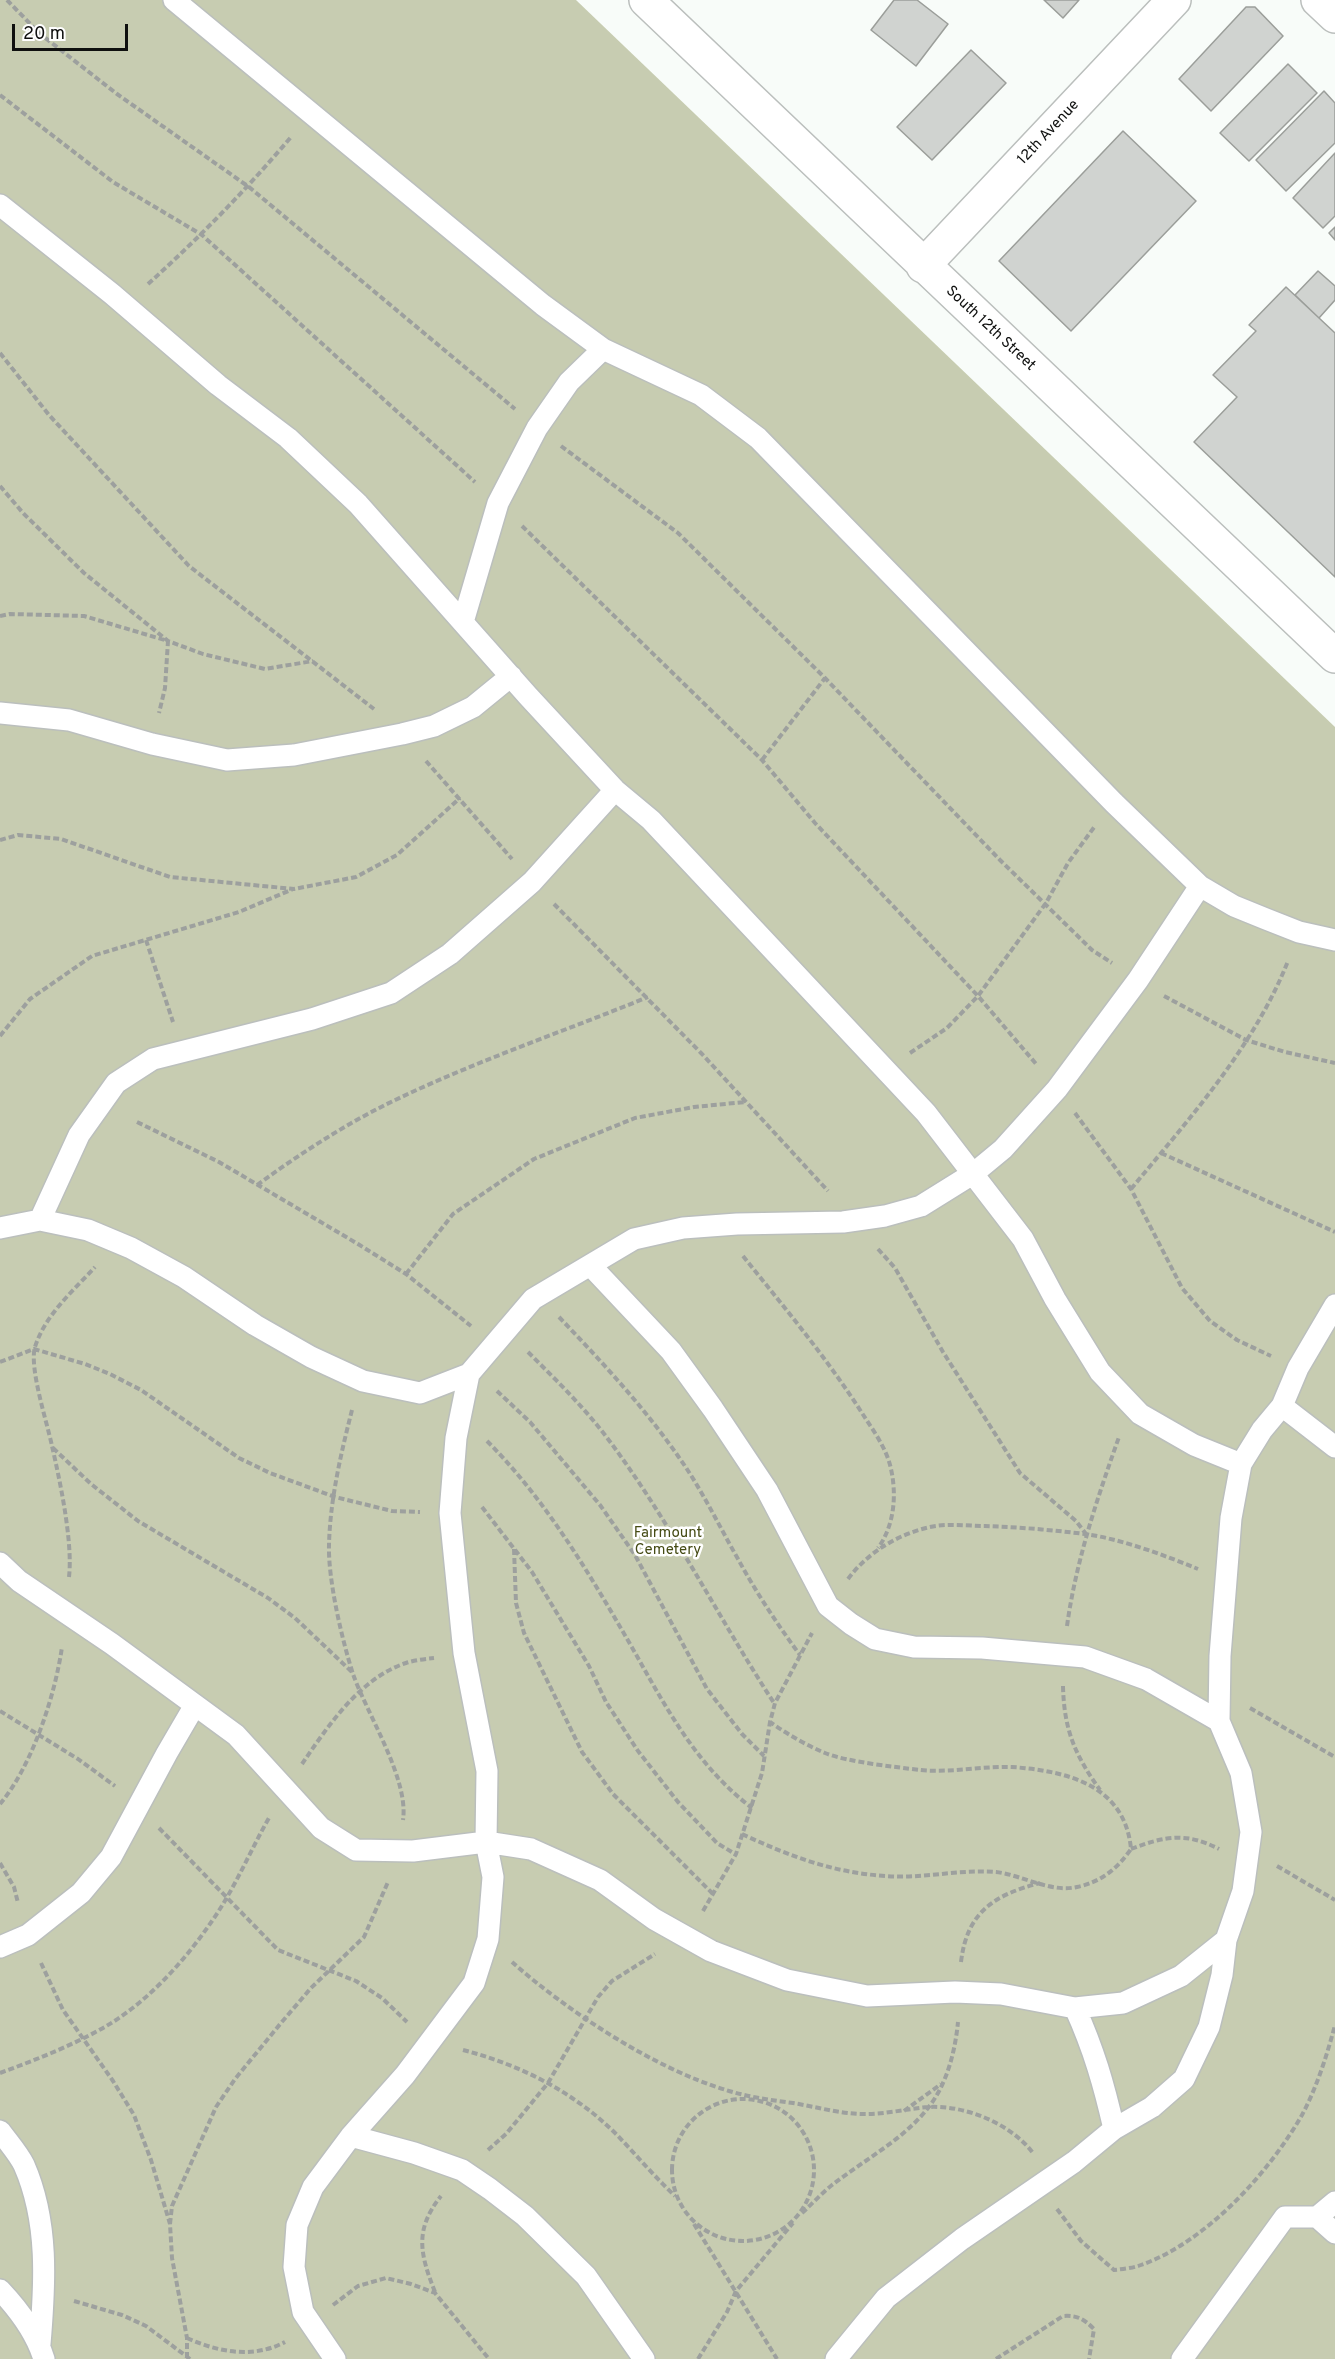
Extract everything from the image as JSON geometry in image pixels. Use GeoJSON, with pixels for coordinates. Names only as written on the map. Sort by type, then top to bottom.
{"type":"FeatureCollection","features":[{"type":"Feature","properties":{"kind":"street","name":"South 12th Street"},"geometry":{"type":"LineString","coordinates":[[646,0],[1335,656]]}},
{"type":"Feature","properties":{"kind":"street","name":"12th Avenue"},"geometry":{"type":"LineString","coordinates":[[923,266],[1174,0]]}},
{"type":"Feature","properties":{"kind":"street"},"geometry":{"type":"LineString","coordinates":[[1318,0],[1335,16]]}},
{"type":"Feature","properties":{"kind":"lane"},"geometry":{"type":"LineString","coordinates":[[174,0],[543,305],[603,348],[701,395],[758,438],[1114,803],[1200,886],[1234,906],[1299,932],[1335,940]]}},
{"type":"Feature","properties":{"kind":"lane"},"geometry":{"type":"LineString","coordinates":[[0,205],[126,305],[218,385],[288,438],[358,504],[615,790],[651,820],[926,1113],[1023,1239],[1055,1299],[1100,1372],[1140,1414],[1194,1445],[1241,1464]]}},
{"type":"Feature","properties":{"kind":"lane"},"geometry":{"type":"LineString","coordinates":[[463,622],[498,503],[537,428],[569,382],[603,348]]}},
{"type":"Feature","properties":{"kind":"lane"},"geometry":{"type":"LineString","coordinates":[[0,712],[69,720],[152,744],[226,760],[294,755],[434,726],[473,707],[511,676]]}},
{"type":"Feature","properties":{"kind":"lane"},"geometry":{"type":"LineString","coordinates":[[40,1220],[79,1135],[117,1083],[153,1059],[301,1022],[391,993],[450,954],[532,882],[615,790]]}},
{"type":"Feature","properties":{"kind":"lane"},"geometry":{"type":"LineString","coordinates":[[0,1228],[40,1220],[88,1230],[131,1248],[184,1277],[311,1358],[363,1381],[420,1394],[469,1374],[533,1299],[634,1239],[682,1228],[855,1220],[885,1216],[921,1206],[974,1173],[1003,1149],[1057,1089],[1138,980],[1200,886]]}},
{"type":"Feature","properties":{"kind":"lane"},"geometry":{"type":"LineString","coordinates":[[591,1266],[671,1352],[713,1409],[767,1490],[828,1606],[875,1639],[914,1647],[982,1648],[1085,1657],[1146,1679],[1219,1721]]}},
{"type":"Feature","properties":{"kind":"lane"},"geometry":{"type":"LineString","coordinates":[[836,2359],[886,2298],[962,2239],[1074,2162],[1114,2129],[1152,2106],[1184,2079],[1209,2027],[1222,1975],[1226,1940],[1243,1892],[1251,1832],[1241,1773],[1219,1721],[1220,1656],[1231,1518],[1241,1464],[1262,1430],[1282,1406],[1298,1368],[1335,1305]]}},
{"type":"Feature","properties":{"kind":"lane"},"geometry":{"type":"LineString","coordinates":[[335,2359],[303,2312],[294,2266],[297,2225],[313,2187],[351,2136],[405,2075],[474,1983],[488,1939],[493,1877],[486,1842],[487,1772],[464,1653],[450,1513],[456,1438],[469,1374]]}},
{"type":"Feature","properties":{"kind":"lane"},"geometry":{"type":"LineString","coordinates":[[1282,1406],[1335,1447]]}},
{"type":"Feature","properties":{"kind":"lane"},"geometry":{"type":"LineString","coordinates":[[0,1563],[19,1581],[66,1612],[236,1735],[321,1828],[356,1850],[399,1851],[486,1842],[531,1849],[600,1880],[654,1919],[711,1951],[787,1980],[867,1996],[955,1992],[1001,1994],[1075,2008],[1123,2003],[1181,1976],[1226,1940]]}},
{"type":"Feature","properties":{"kind":"lane"},"geometry":{"type":"LineString","coordinates":[[0,1947],[28,1935],[81,1893],[111,1857],[195,1705]]}},
{"type":"Feature","properties":{"kind":"lane"},"geometry":{"type":"LineString","coordinates":[[1075,2008],[1096,2059],[1114,2129]]}},
{"type":"Feature","properties":{"kind":"lane"},"geometry":{"type":"LineString","coordinates":[[0,2131],[23,2164],[41,2219],[45,2288],[42,2352]]}},
{"type":"Feature","properties":{"kind":"lane"},"geometry":{"type":"LineString","coordinates":[[351,2136],[414,2153],[462,2170],[490,2188],[525,2216],[586,2276],[644,2359]]}},
{"type":"Feature","properties":{"kind":"lane"},"geometry":{"type":"LineString","coordinates":[[1182,2359],[1285,2217],[1317,2217],[1335,2202]]}},
{"type":"Feature","properties":{"kind":"lane"},"geometry":{"type":"LineString","coordinates":[[1317,2217],[1335,2233]]}},
{"type":"Feature","properties":{"kind":"lane"},"geometry":{"type":"LineString","coordinates":[[0,2290],[14,2304],[42,2352]]}},
{"type":"Feature","properties":{"kind":"path"},"geometry":{"type":"LineString","coordinates":[[7,0],[56,47],[117,94],[249,187],[537,428],[678,533],[825,678],[1000,860],[1092,950],[1190,1011],[1246,1040],[1335,1063]]}},
{"type":"Feature","properties":{"kind":"path"},"geometry":{"type":"LineString","coordinates":[[0,95],[113,182],[202,235],[498,503],[762,760],[815,823],[978,996],[1057,1089],[1131,1189],[1182,1288],[1210,1321],[1237,1340],[1298,1368]]}},
{"type":"Feature","properties":{"kind":"path"},"geometry":{"type":"LineString","coordinates":[[126,305],[202,235],[249,187],[310,114]]}},
{"type":"Feature","properties":{"kind":"path"},"geometry":{"type":"LineString","coordinates":[[0,353],[49,415],[189,566],[247,613],[360,697],[402,734],[532,882],[648,997],[855,1220],[895,1268],[944,1352],[1020,1473],[1076,1521],[1086,1534]]}},
{"type":"Feature","properties":{"kind":"path"},"geometry":{"type":"LineString","coordinates":[[0,486],[23,513],[84,573],[168,640]]}},
{"type":"Feature","properties":{"kind":"path"},"geometry":{"type":"LineString","coordinates":[[0,616],[10,614],[84,616],[168,640],[203,654],[265,669],[313,661]]}},
{"type":"Feature","properties":{"kind":"path"},"geometry":{"type":"LineString","coordinates":[[152,744],[165,688],[168,640]]}},
{"type":"Feature","properties":{"kind":"path"},"geometry":{"type":"LineString","coordinates":[[762,760],[825,678]]}},
{"type":"Feature","properties":{"kind":"path"},"geometry":{"type":"LineString","coordinates":[[0,1036],[30,999],[92,956],[239,912],[294,889],[356,877],[397,855],[460,798]]}},
{"type":"Feature","properties":{"kind":"path"},"geometry":{"type":"LineString","coordinates":[[885,1069],[947,1028],[978,996],[1046,903],[1068,863],[1114,803]]}},
{"type":"Feature","properties":{"kind":"path"},"geometry":{"type":"LineString","coordinates":[[0,840],[18,835],[61,839],[170,877],[294,889]]}},
{"type":"Feature","properties":{"kind":"path"},"geometry":{"type":"LineString","coordinates":[[1131,1189],[1191,1116],[1246,1040],[1280,980],[1299,932]]}},
{"type":"Feature","properties":{"kind":"path"},"geometry":{"type":"LineString","coordinates":[[146,940],[173,1022]]}},
{"type":"Feature","properties":{"kind":"path"},"geometry":{"type":"LineString","coordinates":[[257,1185],[280,1168],[383,1106],[451,1075],[648,997]]}},
{"type":"Feature","properties":{"kind":"path"},"geometry":{"type":"LineString","coordinates":[[406,1274],[453,1214],[534,1159],[635,1118],[694,1107],[746,1102]]}},
{"type":"Feature","properties":{"kind":"path"},"geometry":{"type":"LineString","coordinates":[[137,1122],[219,1162],[406,1274],[472,1326]]}},
{"type":"Feature","properties":{"kind":"path"},"geometry":{"type":"LineString","coordinates":[[1161,1153],[1335,1232]]}},
{"type":"Feature","properties":{"kind":"path"},"geometry":{"type":"LineString","coordinates":[[484,2154],[506,2134],[548,2083],[585,2018],[612,1981],[652,1956],[680,1934],[705,1908],[736,1854],[752,1808],[762,1773],[775,1703],[828,1606],[858,1566],[875,1551],[886,1536],[892,1516],[895,1492],[891,1467],[881,1442],[849,1392],[802,1328],[719,1225]]}},
{"type":"Feature","properties":{"kind":"path"},"geometry":{"type":"LineString","coordinates":[[0,1804],[10,1792],[51,1701],[58,1672],[70,1566],[63,1504],[38,1384],[34,1349],[40,1333],[55,1310],[96,1266]]}},
{"type":"Feature","properties":{"kind":"path"},"geometry":{"type":"LineString","coordinates":[[554,1313],[607,1367],[678,1455],[780,1628],[800,1655]]}},
{"type":"Feature","properties":{"kind":"path"},"geometry":{"type":"LineString","coordinates":[[0,1362],[34,1349],[110,1374],[141,1390],[239,1458],[270,1473],[335,1497],[392,1511],[450,1513]]}},
{"type":"Feature","properties":{"kind":"path"},"geometry":{"type":"LineString","coordinates":[[526,1350],[578,1402],[611,1443],[660,1517],[738,1647],[775,1703]]}},
{"type":"Feature","properties":{"kind":"path"},"geometry":{"type":"LineString","coordinates":[[495,1389],[530,1422],[600,1505],[635,1555],[707,1689],[742,1734],[764,1756]]}},
{"type":"Feature","properties":{"kind":"path"},"geometry":{"type":"LineString","coordinates":[[188,2358],[187,2338],[172,2258],[170,2224],[172,2206],[216,2107],[274,2031],[311,1988],[364,1937],[381,1901],[399,1851],[405,1810],[398,1782],[353,1673],[330,1580],[329,1544],[335,1497],[343,1444],[353,1404]]}},
{"type":"Feature","properties":{"kind":"path"},"geometry":{"type":"LineString","coordinates":[[1065,1635],[1071,1596],[1086,1534],[1121,1431]]}},
{"type":"Feature","properties":{"kind":"path"},"geometry":{"type":"LineString","coordinates":[[480,1434],[508,1462],[582,1563],[674,1722],[707,1766],[735,1795],[752,1808]]}},
{"type":"Feature","properties":{"kind":"path"},"geometry":{"type":"LineString","coordinates":[[53,1448],[91,1484],[138,1521],[268,1598],[295,1618],[353,1673]]}},
{"type":"Feature","properties":{"kind":"path"},"geometry":{"type":"LineString","coordinates":[[475,1499],[532,1572],[589,1666],[606,1702],[638,1751],[686,1810],[717,1843],[736,1854]]}},
{"type":"Feature","properties":{"kind":"path"},"geometry":{"type":"LineString","coordinates":[[875,1551],[901,1537],[931,1527],[1005,1527],[1086,1534],[1150,1552],[1227,1580]]}},
{"type":"Feature","properties":{"kind":"path"},"geometry":{"type":"LineString","coordinates":[[514,1547],[516,1603],[524,1633],[582,1752],[613,1794],[712,1893]]}},
{"type":"Feature","properties":{"kind":"path"},"geometry":{"type":"LineString","coordinates":[[0,2073],[84,2037],[143,2001],[199,1938],[226,1897],[285,1790],[318,1742],[360,1692],[379,1676],[406,1662],[464,1653]]}},
{"type":"Feature","properties":{"kind":"path"},"geometry":{"type":"LineString","coordinates":[[1063,1682],[1064,1706],[1070,1734],[1081,1763],[1126,1822],[1131,1849]]}},
{"type":"Feature","properties":{"kind":"path"},"geometry":{"type":"LineString","coordinates":[[1250,1707],[1335,1758]]}},
{"type":"Feature","properties":{"kind":"path"},"geometry":{"type":"LineString","coordinates":[[0,1711],[108,1780],[278,1950],[300,1961],[356,1981],[382,1998],[411,2026]]}},
{"type":"Feature","properties":{"kind":"path"},"geometry":{"type":"LineString","coordinates":[[770,1722],[787,1735],[827,1754],[922,1770],[1011,1767],[1056,1773],[1100,1790]]}},
{"type":"Feature","properties":{"kind":"path"},"geometry":{"type":"LineString","coordinates":[[742,1834],[818,1866],[842,1871],[887,1876],[961,1871],[998,1872],[1073,1888],[1099,1881],[1122,1861],[1131,1849],[1153,1841],[1180,1837],[1200,1839],[1224,1851]]}},
{"type":"Feature","properties":{"kind":"path"},"geometry":{"type":"LineString","coordinates":[[1270,1862],[1334,1901]]}},
{"type":"Feature","properties":{"kind":"path"},"geometry":{"type":"LineString","coordinates":[[0,1863],[14,1887],[28,1935],[63,2010],[84,2037],[134,2115],[151,2160],[170,2224]]}},
{"type":"Feature","properties":{"kind":"path"},"geometry":{"type":"LineString","coordinates":[[960,1971],[963,1947],[970,1928],[981,1910],[1000,1897],[1041,1883]]}},
{"type":"Feature","properties":{"kind":"path"},"geometry":{"type":"LineString","coordinates":[[506,1956],[556,1998],[619,2039],[692,2078],[774,2105],[795,2119],[808,2140],[815,2169],[811,2194],[799,2216],[736,2291],[727,2312],[698,2359]]}},
{"type":"Feature","properties":{"kind":"path"},"geometry":{"type":"LineString","coordinates":[[690,2219],[705,2231],[728,2240],[753,2241],[777,2234],[831,2186],[903,2133],[928,2107],[943,2082],[952,2056],[958,2013]]}},
{"type":"Feature","properties":{"kind":"path"},"geometry":{"type":"LineString","coordinates":[[1055,2207],[1081,2241],[1114,2270],[1140,2266],[1193,2239],[1229,2208],[1266,2166],[1302,2115],[1325,2061],[1335,2025]]}},
{"type":"Feature","properties":{"kind":"path"},"geometry":{"type":"LineString","coordinates":[[458,2048],[517,2067],[548,2083],[589,2111],[610,2129],[677,2198],[777,2359]]}},
{"type":"Feature","properties":{"kind":"path"},"geometry":{"type":"LineString","coordinates":[[903,2111],[943,2082]]}},
{"type":"Feature","properties":{"kind":"path"},"geometry":{"type":"LineString","coordinates":[[677,2198],[671,2173],[675,2149],[689,2122],[709,2106],[733,2098],[758,2099],[865,2114],[928,2107],[957,2108],[986,2118],[1007,2129],[1035,2155]]}},
{"type":"Feature","properties":{"kind":"path"},"geometry":{"type":"LineString","coordinates":[[442,2194],[435,2203],[421,2241],[424,2265],[435,2293],[489,2359]]}},
{"type":"Feature","properties":{"kind":"path"},"geometry":{"type":"LineString","coordinates":[[327,2311],[358,2286],[386,2278],[435,2293]]}},
{"type":"Feature","properties":{"kind":"path"},"geometry":{"type":"LineString","coordinates":[[68,2300],[122,2315],[146,2326],[188,2358]]}},
{"type":"Feature","properties":{"kind":"path"},"geometry":{"type":"LineString","coordinates":[[996,2359],[1063,2316],[1075,2316],[1086,2321],[1094,2329],[1089,2359]]}},
{"type":"Feature","properties":{"kind":"path"},"geometry":{"type":"LineString","coordinates":[[187,2338],[210,2349],[231,2353],[263,2350],[290,2339]]}},
{"type":"Feature","properties":{"kind":"green space","name":"Fairmount Cemetery"},"geometry":{"type":"Polygon","coordinates":[[[0,0],[576,0],[1335,727],[1335,2359],[0,2359],[0,0]]]}},
{"type":"Feature","properties":{"kind":"building"},"geometry":{"type":"Polygon","coordinates":[[[894,0],[917,0],[948,24],[916,66],[871,30],[894,0]]]}},
{"type":"Feature","properties":{"kind":"building"},"geometry":{"type":"Polygon","coordinates":[[[1044,0],[1079,0],[1063,18],[1044,0]]]}},
{"type":"Feature","properties":{"kind":"building"},"geometry":{"type":"Polygon","coordinates":[[[1246,7],[1255,7],[1283,36],[1211,111],[1179,79],[1246,7]]]}},
{"type":"Feature","properties":{"kind":"building"},"geometry":{"type":"Polygon","coordinates":[[[971,50],[1006,83],[932,160],[897,127],[971,50]]]}},
{"type":"Feature","properties":{"kind":"building"},"geometry":{"type":"Polygon","coordinates":[[[1288,64],[1317,93],[1249,161],[1220,133],[1288,64]]]}},
{"type":"Feature","properties":{"kind":"building"},"geometry":{"type":"Polygon","coordinates":[[[1324,91],[1335,103],[1335,143],[1286,191],[1256,160],[1324,91]]]}},
{"type":"Feature","properties":{"kind":"building"},"geometry":{"type":"Polygon","coordinates":[[[1123,131],[1196,201],[1071,331],[999,261],[1123,131]]]}},
{"type":"Feature","properties":{"kind":"building"},"geometry":{"type":"Polygon","coordinates":[[[1335,153],[1335,216],[1323,228],[1293,198],[1335,153]]]}},
{"type":"Feature","properties":{"kind":"building"},"geometry":{"type":"Polygon","coordinates":[[[1335,227],[1335,240],[1329,233],[1335,227]]]}},
{"type":"Feature","properties":{"kind":"building"},"geometry":{"type":"Polygon","coordinates":[[[1318,271],[1335,286],[1335,300],[1319,318],[1295,295],[1318,271]]]}},
{"type":"Feature","properties":{"kind":"building"},"geometry":{"type":"Polygon","coordinates":[[[1286,287],[1335,333],[1335,577],[1194,442],[1237,397],[1213,375],[1256,331],[1249,325],[1286,287]]]}}]}
